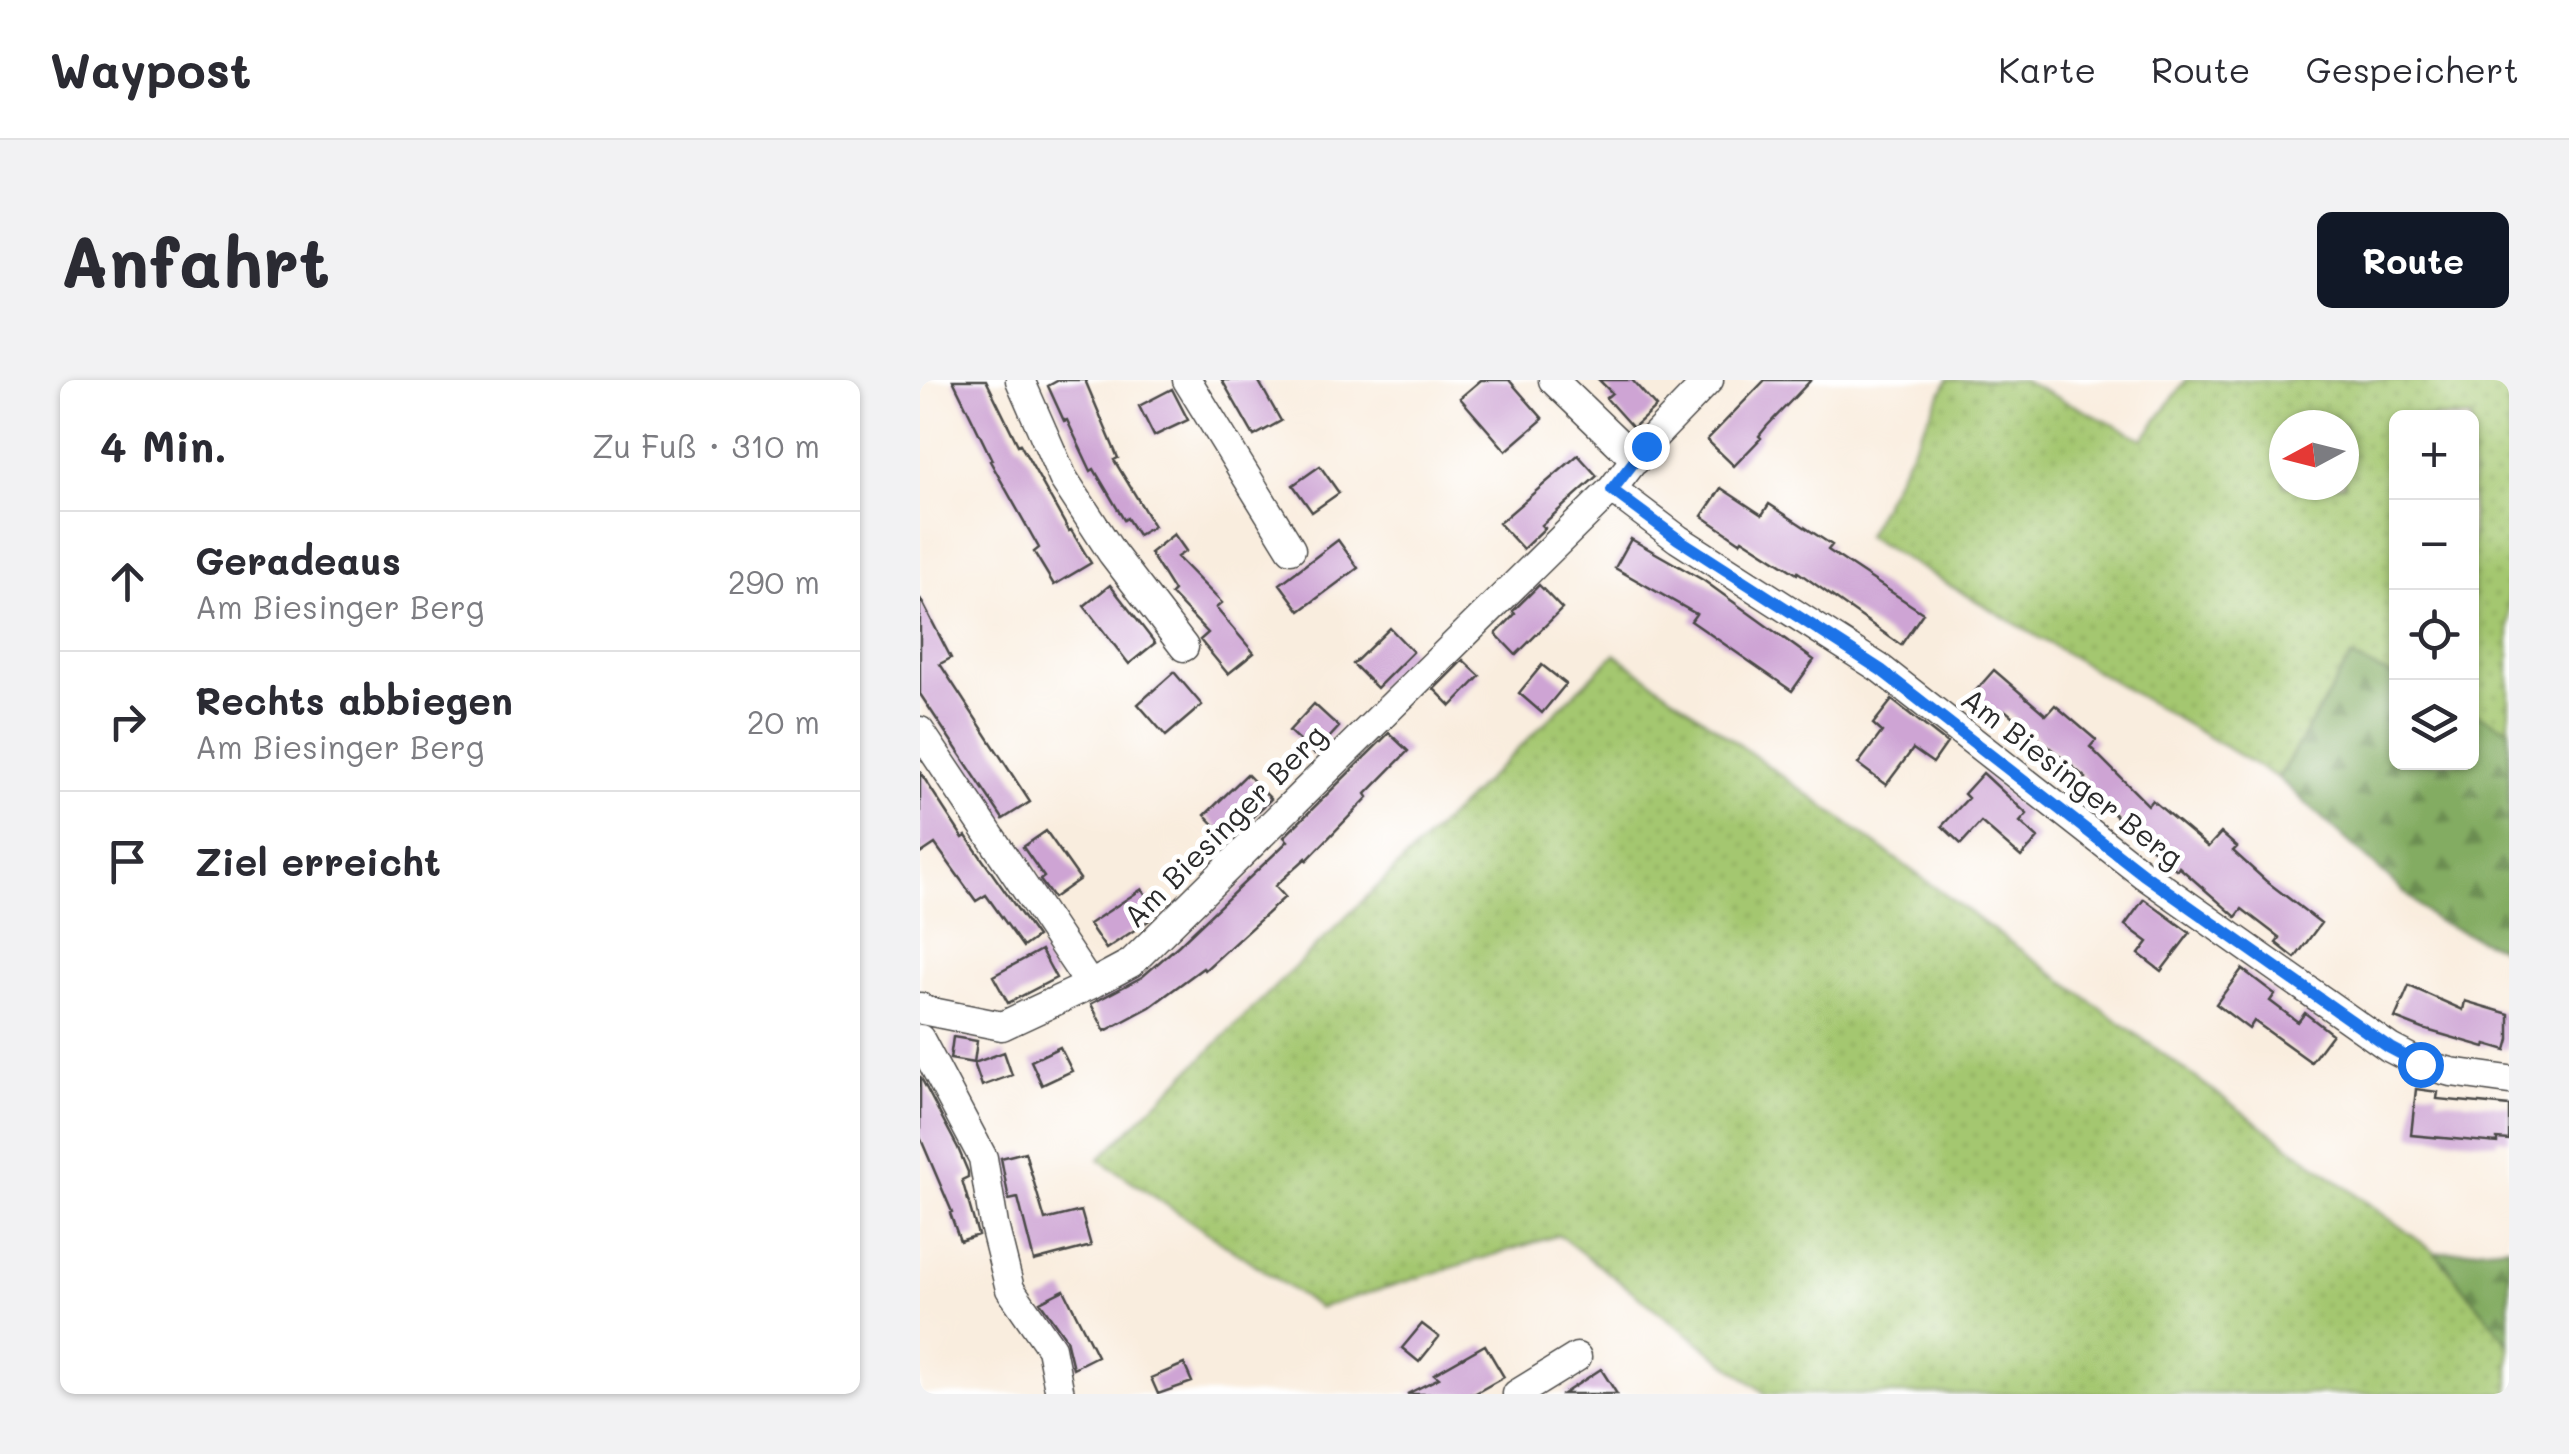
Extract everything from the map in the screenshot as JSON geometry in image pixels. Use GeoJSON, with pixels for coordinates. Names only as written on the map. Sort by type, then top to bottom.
{"type":"FeatureCollection","features":[{"type":"Feature","properties":{"kind":"street"},"geometry":{"type":"LineString","coordinates":[[1020,380],[1063,478],[1112,553],[1184,646]]}},
{"type":"Feature","properties":{"kind":"street"},"geometry":{"type":"LineString","coordinates":[[1187,380],[1291,550]]}},
{"type":"Feature","properties":{"kind":"street"},"geometry":{"type":"LineString","coordinates":[[1553,380],[1636,460]]}},
{"type":"Feature","properties":{"kind":"street","name":"Am Biesinger Berg"},"geometry":{"type":"LineString","coordinates":[[921,1010],[1002,1026],[1131,962],[1612,490],[1646,446],[1709,380]]}},
{"type":"Feature","properties":{"kind":"street","name":"Am Biesinger Berg"},"geometry":{"type":"LineString","coordinates":[[1612,490],[1678,539],[1881,670],[2143,874],[2390,1048],[2420,1064],[2509,1080]]}},
{"type":"Feature","properties":{"kind":"street"},"geometry":{"type":"LineString","coordinates":[[920,731],[1090,985]]}},
{"type":"Feature","properties":{"kind":"street"},"geometry":{"type":"LineString","coordinates":[[920,1039],[983,1158],[1010,1289],[1051,1348],[1060,1394]]}},
{"type":"Feature","properties":{"kind":"street"},"geometry":{"type":"LineString","coordinates":[[1536,1390],[1578,1357]]}},
{"type":"Feature","properties":{"kind":"green space"},"geometry":{"type":"Polygon","coordinates":[[[1948,380],[2022,380],[2143,439],[2186,380],[2509,380],[2509,730],[2479,715],[2479,410],[2389,410],[2389,675],[2351,657],[2278,778],[1866,536],[1948,380]]]}},
{"type":"Feature","properties":{"kind":"green space"},"geometry":{"type":"Polygon","coordinates":[[[1615,654],[2436,1253],[2509,1344],[2509,1394],[1766,1394],[1559,1235],[1319,1308],[1099,1159],[1615,654]]]}},
{"type":"Feature","properties":{"kind":"green space"},"geometry":{"type":"Polygon","coordinates":[[[2351,657],[2389,675],[2389,770],[2479,770],[2479,715],[2509,730],[2509,952],[2435,920],[2278,778],[2351,657]]]}},
{"type":"Feature","properties":{"kind":"green space"},"geometry":{"type":"Polygon","coordinates":[[[2509,1246],[2509,1344],[2436,1253],[2509,1246]]]}},
{"type":"Feature","properties":{"kind":"building"},"geometry":{"type":"Polygon","coordinates":[[[953,380],[986,380],[1018,445],[1091,563],[1054,585],[1034,552],[1039,548],[990,461],[953,380]]]}},
{"type":"Feature","properties":{"kind":"building"},"geometry":{"type":"Polygon","coordinates":[[[1059,380],[1085,380],[1118,458],[1114,460],[1154,526],[1138,535],[1127,518],[1124,520],[1094,469],[1091,471],[1048,386],[1059,380]]]}},
{"type":"Feature","properties":{"kind":"building"},"geometry":{"type":"Polygon","coordinates":[[[1222,380],[1258,380],[1281,421],[1254,436],[1222,380]]]}},
{"type":"Feature","properties":{"kind":"building"},"geometry":{"type":"Polygon","coordinates":[[[1481,380],[1509,380],[1543,419],[1506,451],[1460,398],[1481,380]]]}},
{"type":"Feature","properties":{"kind":"building"},"geometry":{"type":"Polygon","coordinates":[[[1599,380],[1632,380],[1656,407],[1633,428],[1606,398],[1612,393],[1599,380]]]}},
{"type":"Feature","properties":{"kind":"building"},"geometry":{"type":"Polygon","coordinates":[[[1765,380],[1811,380],[1734,466],[1707,440],[1765,380]]]}},
{"type":"Feature","properties":{"kind":"building"},"geometry":{"type":"Polygon","coordinates":[[[1172,389],[1188,420],[1154,436],[1139,406],[1172,389]]]}},
{"type":"Feature","properties":{"kind":"building"},"geometry":{"type":"Polygon","coordinates":[[[1578,455],[1597,476],[1542,525],[1545,528],[1523,549],[1499,523],[1578,455]]]}},
{"type":"Feature","properties":{"kind":"building"},"geometry":{"type":"Polygon","coordinates":[[[1320,466],[1339,493],[1312,512],[1293,485],[1320,466]]]}},
{"type":"Feature","properties":{"kind":"building"},"geometry":{"type":"Polygon","coordinates":[[[1721,488],[1762,515],[1769,504],[1832,545],[1828,550],[1923,613],[1901,645],[1798,572],[1742,539],[1740,542],[1702,516],[1721,488]]]}},
{"type":"Feature","properties":{"kind":"building"},"geometry":{"type":"Polygon","coordinates":[[[1174,534],[1186,551],[1177,557],[1222,603],[1216,608],[1254,653],[1228,674],[1200,640],[1208,633],[1171,594],[1174,591],[1150,553],[1174,534]]]}},
{"type":"Feature","properties":{"kind":"building"},"geometry":{"type":"Polygon","coordinates":[[[1631,539],[1703,580],[1814,660],[1792,691],[1691,621],[1696,614],[1615,568],[1631,539]]]}},
{"type":"Feature","properties":{"kind":"building"},"geometry":{"type":"Polygon","coordinates":[[[1338,540],[1358,568],[1300,611],[1280,584],[1338,540]]]}},
{"type":"Feature","properties":{"kind":"building"},"geometry":{"type":"Polygon","coordinates":[[[1110,585],[1155,643],[1129,664],[1084,606],[1110,585]]]}},
{"type":"Feature","properties":{"kind":"building"},"geometry":{"type":"Polygon","coordinates":[[[1539,585],[1562,609],[1516,655],[1496,634],[1539,585]]]}},
{"type":"Feature","properties":{"kind":"building"},"geometry":{"type":"Polygon","coordinates":[[[920,598],[951,658],[940,664],[1030,802],[1003,819],[920,694],[920,598]]]}},
{"type":"Feature","properties":{"kind":"building"},"geometry":{"type":"Polygon","coordinates":[[[1390,628],[1413,652],[1377,688],[1353,664],[1390,628]]]}},
{"type":"Feature","properties":{"kind":"building"},"geometry":{"type":"Polygon","coordinates":[[[1463,660],[1480,676],[1451,706],[1434,689],[1463,660]]]}},
{"type":"Feature","properties":{"kind":"building"},"geometry":{"type":"Polygon","coordinates":[[[1542,665],[1566,684],[1542,713],[1519,693],[1542,665]]]}},
{"type":"Feature","properties":{"kind":"building"},"geometry":{"type":"Polygon","coordinates":[[[1994,670],[2046,715],[2055,705],[2096,740],[2090,747],[2148,805],[2152,800],[2208,847],[2221,833],[2237,847],[2233,851],[2266,881],[2321,923],[2295,958],[2276,943],[2280,938],[2242,909],[2236,917],[2179,867],[2177,870],[2082,782],[2086,778],[2006,711],[1999,719],[1972,695],[1994,670]]]}},
{"type":"Feature","properties":{"kind":"building"},"geometry":{"type":"Polygon","coordinates":[[[1174,672],[1202,705],[1166,736],[1138,704],[1174,672]]]}},
{"type":"Feature","properties":{"kind":"building"},"geometry":{"type":"Polygon","coordinates":[[[1892,700],[1947,743],[1933,763],[1913,749],[1886,785],[1858,764],[1882,732],[1873,724],[1892,700]]]}},
{"type":"Feature","properties":{"kind":"building"},"geometry":{"type":"Polygon","coordinates":[[[1314,704],[1339,727],[1314,754],[1289,731],[1314,704]]]}},
{"type":"Feature","properties":{"kind":"building"},"geometry":{"type":"Polygon","coordinates":[[[1389,733],[1408,751],[1307,860],[1275,886],[1285,897],[1205,970],[1105,1031],[1091,1004],[1142,977],[1179,945],[1288,841],[1284,837],[1389,733]]]}},
{"type":"Feature","properties":{"kind":"building"},"geometry":{"type":"Polygon","coordinates":[[[920,772],[963,838],[966,836],[1037,937],[1023,947],[986,895],[976,901],[935,844],[920,854],[920,772]]]}},
{"type":"Feature","properties":{"kind":"building"},"geometry":{"type":"Polygon","coordinates":[[[1983,773],[2027,814],[2020,822],[2038,838],[2021,857],[1981,822],[1961,844],[1942,826],[1968,798],[1964,794],[1983,773]]]}},
{"type":"Feature","properties":{"kind":"building"},"geometry":{"type":"Polygon","coordinates":[[[1247,774],[1271,799],[1229,840],[1205,815],[1247,774]]]}},
{"type":"Feature","properties":{"kind":"building"},"geometry":{"type":"Polygon","coordinates":[[[1046,831],[1080,879],[1053,898],[1023,847],[1046,831]]]}},
{"type":"Feature","properties":{"kind":"building"},"geometry":{"type":"Polygon","coordinates":[[[1142,889],[1157,912],[1106,949],[1089,924],[1142,889]]]}},
{"type":"Feature","properties":{"kind":"building"},"geometry":{"type":"Polygon","coordinates":[[[2144,899],[2190,933],[2161,971],[2139,954],[2148,942],[2125,925],[2144,899]]]}},
{"type":"Feature","properties":{"kind":"building"},"geometry":{"type":"Polygon","coordinates":[[[1041,950],[1056,978],[1008,1003],[993,976],[1041,950]]]}},
{"type":"Feature","properties":{"kind":"building"},"geometry":{"type":"Polygon","coordinates":[[[2242,969],[2275,994],[2270,1001],[2298,1022],[2305,1013],[2332,1034],[2311,1062],[2254,1021],[2249,1029],[2216,1004],[2242,969]]]}},
{"type":"Feature","properties":{"kind":"building"},"geometry":{"type":"Polygon","coordinates":[[[2409,986],[2463,1010],[2465,1001],[2509,1014],[2506,1050],[2395,1018],[2409,986]]]}},
{"type":"Feature","properties":{"kind":"building"},"geometry":{"type":"Polygon","coordinates":[[[953,1037],[977,1041],[974,1063],[950,1059],[953,1037]]]}},
{"type":"Feature","properties":{"kind":"building"},"geometry":{"type":"Polygon","coordinates":[[[1060,1047],[1072,1071],[1042,1085],[1031,1061],[1060,1047]]]}},
{"type":"Feature","properties":{"kind":"building"},"geometry":{"type":"Polygon","coordinates":[[[1004,1052],[1012,1075],[982,1086],[974,1063],[1004,1052]]]}},
{"type":"Feature","properties":{"kind":"building"},"geometry":{"type":"Polygon","coordinates":[[[920,1076],[968,1172],[962,1180],[978,1235],[960,1241],[920,1137],[920,1076]]]}},
{"type":"Feature","properties":{"kind":"building"},"geometry":{"type":"Polygon","coordinates":[[[2416,1089],[2438,1092],[2437,1099],[2509,1106],[2509,1140],[2497,1139],[2497,1143],[2411,1135],[2416,1089]]]}},
{"type":"Feature","properties":{"kind":"building"},"geometry":{"type":"Polygon","coordinates":[[[1025,1152],[1045,1220],[1081,1211],[1091,1246],[1034,1261],[1018,1198],[1009,1200],[1001,1158],[1025,1152]]]}},
{"type":"Feature","properties":{"kind":"building"},"geometry":{"type":"Polygon","coordinates":[[[1064,1290],[1097,1356],[1073,1368],[1066,1339],[1040,1302],[1064,1290]]]}},
{"type":"Feature","properties":{"kind":"building"},"geometry":{"type":"Polygon","coordinates":[[[1422,1324],[1439,1337],[1419,1362],[1402,1348],[1422,1324]]]}},
{"type":"Feature","properties":{"kind":"building"},"geometry":{"type":"Polygon","coordinates":[[[1485,1345],[1504,1377],[1474,1394],[1407,1394],[1439,1378],[1434,1374],[1485,1345]]]}},
{"type":"Feature","properties":{"kind":"building"},"geometry":{"type":"Polygon","coordinates":[[[1184,1364],[1192,1382],[1158,1394],[1151,1378],[1184,1364]]]}},
{"type":"Feature","properties":{"kind":"building"},"geometry":{"type":"Polygon","coordinates":[[[1601,1369],[1617,1394],[1563,1394],[1601,1369]]]}},
{"type":"Feature","properties":{"kind":"route"},"geometry":{"type":"LineString","coordinates":[[1646,446],[1612,490],[1678,539],[1881,670],[2143,874],[2390,1048],[2420,1064]]}}]}
